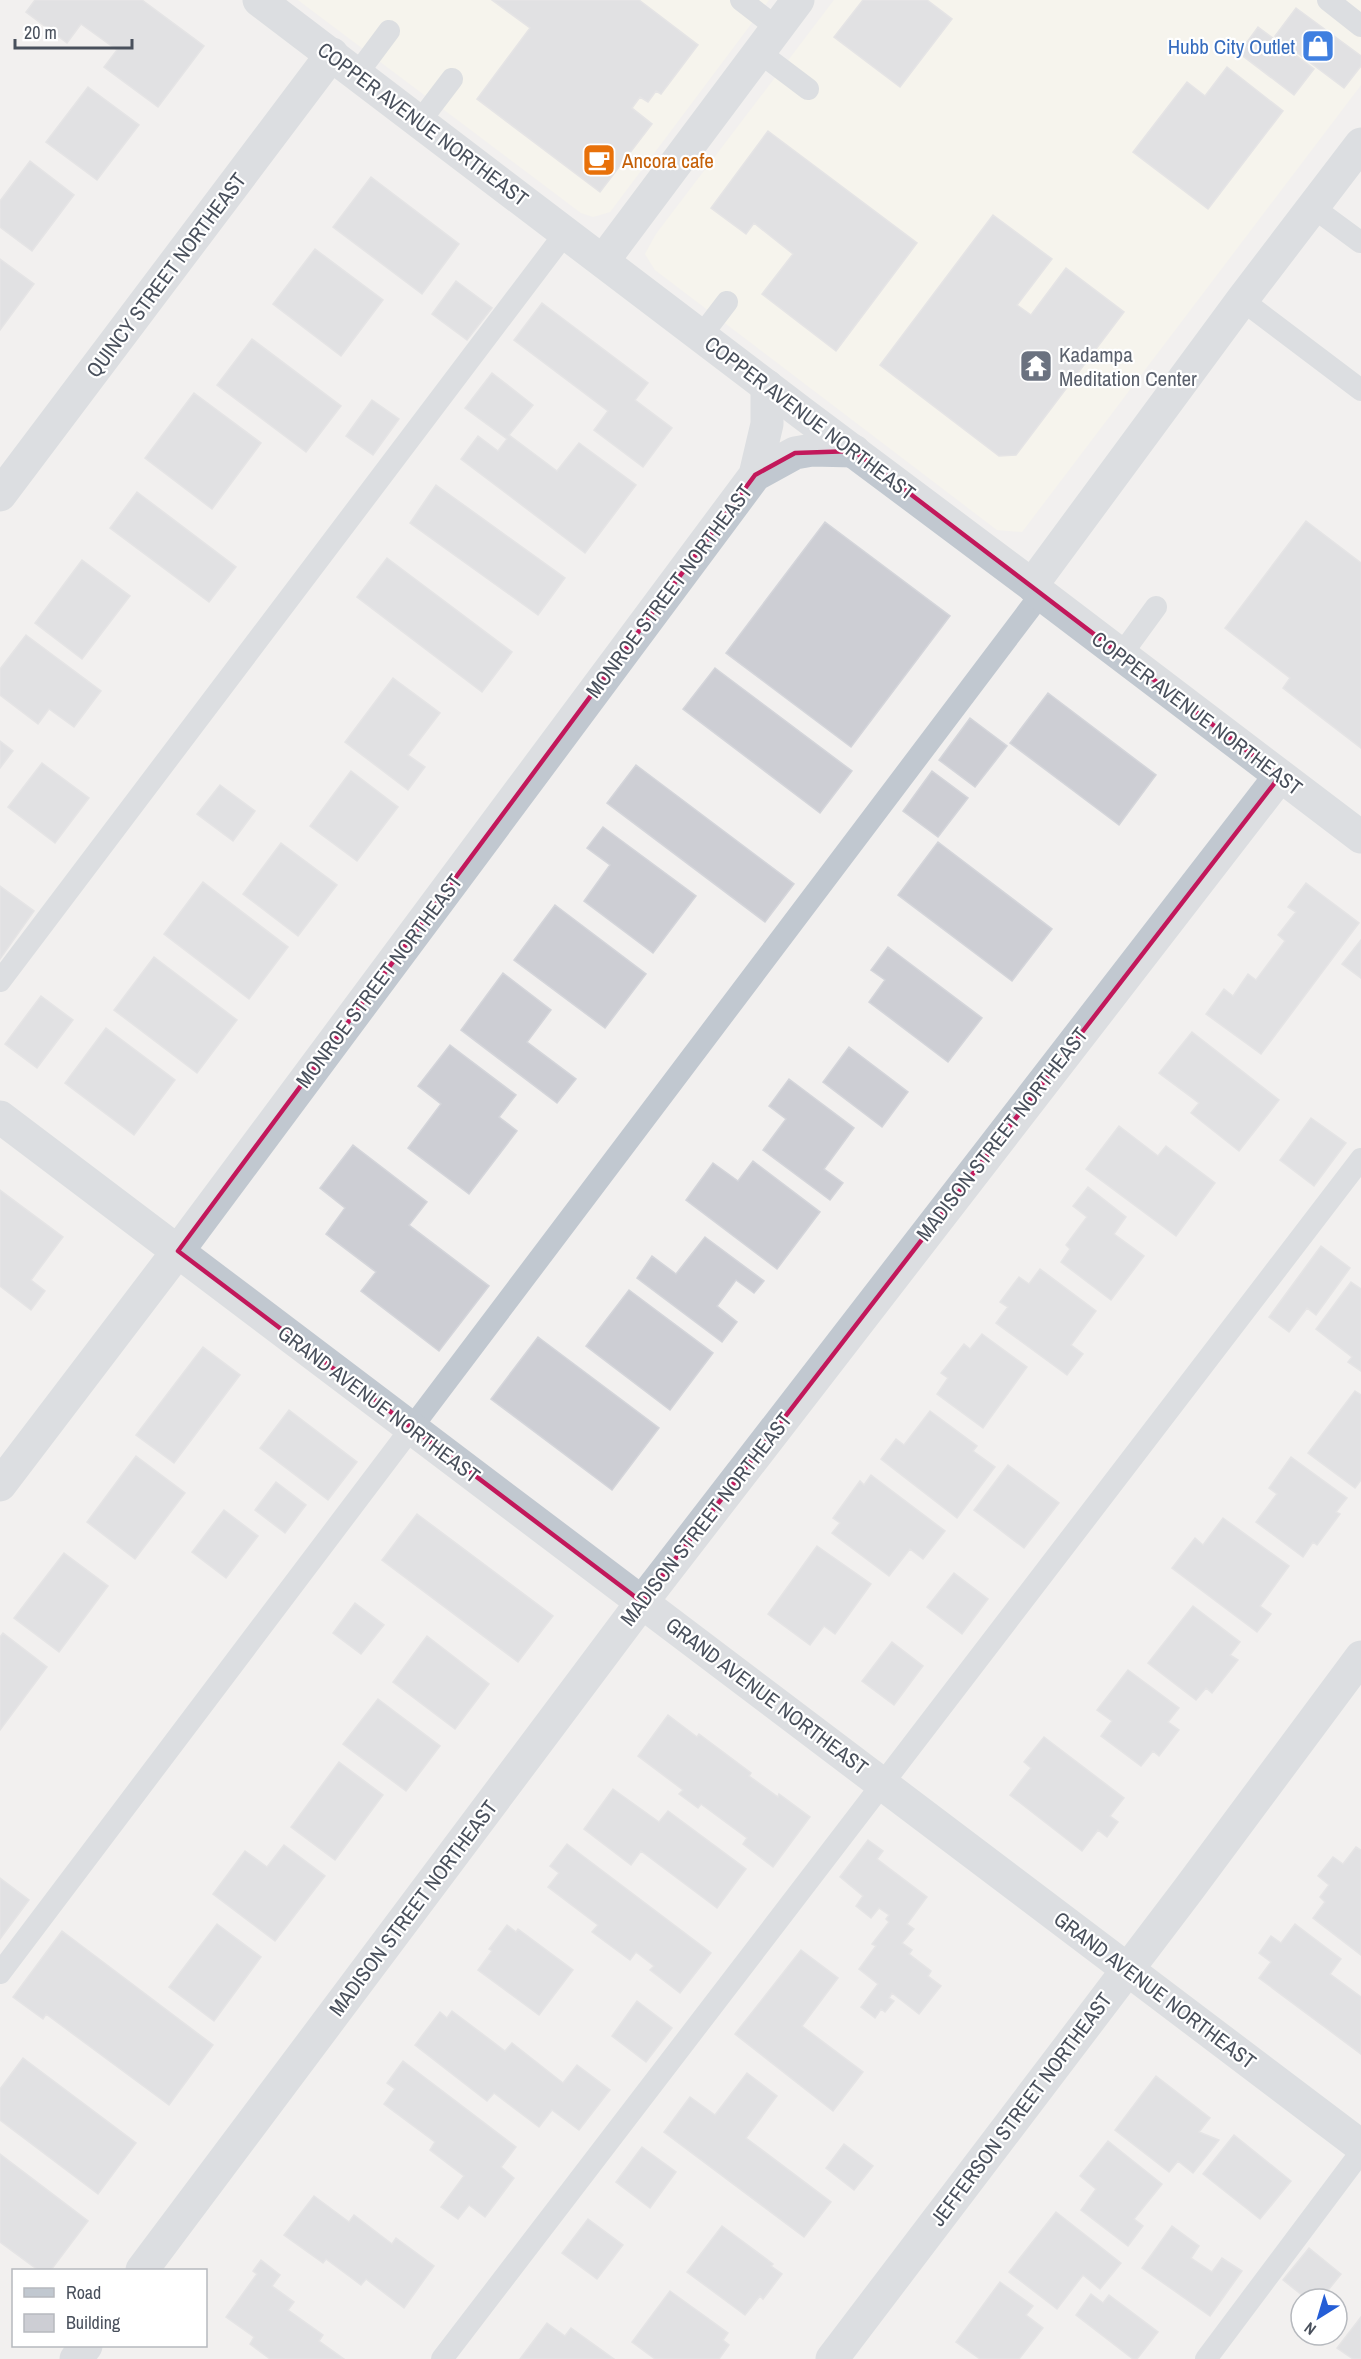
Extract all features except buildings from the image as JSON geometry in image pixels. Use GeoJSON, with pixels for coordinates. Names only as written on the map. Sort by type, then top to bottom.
{"type":"FeatureCollection","features":[{"type":"Feature","properties":{"kind":"street","name":"COPPER AVENUE NORTHEAST"},"geometry":{"type":"LineString","coordinates":[[259,0],[1361,837]]}},
{"type":"Feature","properties":{"kind":"street"},"geometry":{"type":"LineString","coordinates":[[603,261],[798,0]]}},
{"type":"Feature","properties":{"kind":"street","name":"QUINCY STREET NORTHEAST"},"geometry":{"type":"LineString","coordinates":[[0,495],[332,54]]}},
{"type":"Feature","properties":{"kind":"street"},"geometry":{"type":"LineString","coordinates":[[1036,589],[1242,300],[1361,144]]}},
{"type":"Feature","properties":{"kind":"street","name":"MONROE STREET NORTHEAST"},"geometry":{"type":"LineString","coordinates":[[0,1485],[178,1251],[755,475],[768,424],[767,386]]}},
{"type":"Feature","properties":{"kind":"street","name":"MONROE STREET NORTHEAST"},"geometry":{"type":"LineString","coordinates":[[755,475],[795,453],[812,450],[854,451]]}},
{"type":"Feature","properties":{"kind":"street","name":"MADISON STREET NORTHEAST"},"geometry":{"type":"LineString","coordinates":[[143,2269],[642,1602],[1280,776]]}},
{"type":"Feature","properties":{"kind":"street","name":"GRAND AVENUE NORTHEAST"},"geometry":{"type":"LineString","coordinates":[[0,1117],[1361,2146]]}},
{"type":"Feature","properties":{"kind":"street","name":"JEFFERSON STREET NORTHEAST"},"geometry":{"type":"LineString","coordinates":[[831,2359],[1188,1890],[1361,1657]]}},
{"type":"Feature","properties":{"kind":"street"},"geometry":{"type":"LineString","coordinates":[[76,2359],[85,2347]]}},
{"type":"Feature","properties":{"kind":"lane"},"geometry":{"type":"LineString","coordinates":[[741,0],[768,40],[808,88]]}},
{"type":"Feature","properties":{"kind":"lane"},"geometry":{"type":"LineString","coordinates":[[1328,0],[1361,26]]}},
{"type":"Feature","properties":{"kind":"lane"},"geometry":{"type":"LineString","coordinates":[[357,74],[389,31]]}},
{"type":"Feature","properties":{"kind":"lane"},"geometry":{"type":"LineString","coordinates":[[420,122],[452,79]]}},
{"type":"Feature","properties":{"kind":"lane"},"geometry":{"type":"LineString","coordinates":[[1314,208],[1360,242]]}},
{"type":"Feature","properties":{"kind":"lane"},"geometry":{"type":"LineString","coordinates":[[0,981],[566,232]]}},
{"type":"Feature","properties":{"kind":"lane"},"geometry":{"type":"LineString","coordinates":[[1242,300],[1361,390]]}},
{"type":"Feature","properties":{"kind":"lane"},"geometry":{"type":"LineString","coordinates":[[701,336],[728,302]]}},
{"type":"Feature","properties":{"kind":"lane"},"geometry":{"type":"LineString","coordinates":[[0,1973],[412,1428],[1036,589]]}},
{"type":"Feature","properties":{"kind":"lane"},"geometry":{"type":"LineString","coordinates":[[1121,656],[1156,607]]}},
{"type":"Feature","properties":{"kind":"lane"},"geometry":{"type":"LineString","coordinates":[[442,2359],[1361,1159]]}},
{"type":"Feature","properties":{"kind":"lane"},"geometry":{"type":"LineString","coordinates":[[1206,2359],[1361,2152]]}},
{"type":"Feature","properties":{"kind":"highlighted area"},"geometry":{"type":"Polygon","coordinates":[[[854,451],[1280,776],[642,1602],[178,1251],[755,475],[795,453],[854,451]]]}},
{"type":"Feature","properties":{"kind":"shaded area"},"geometry":{"type":"Polygon","coordinates":[[[298,0],[769,0],[610,212],[593,217],[581,213],[298,0]]]}},
{"type":"Feature","properties":{"kind":"shaded area"},"geometry":{"type":"Polygon","coordinates":[[[834,0],[1361,0],[1361,85],[1022,532],[997,530],[655,270],[645,254],[656,234],[834,0]]]}},
{"type":"Feature","properties":{"kind":"place","name":"Hubb City Outlet"},"geometry":{"type":"Point","coordinates":[1318,46]}},
{"type":"Feature","properties":{"kind":"place","name":"Ancora cafe"},"geometry":{"type":"Point","coordinates":[599,160]}},
{"type":"Feature","properties":{"kind":"place","name":"Kadampa Meditation Center"},"geometry":{"type":"Point","coordinates":[1036,366]}}]}
